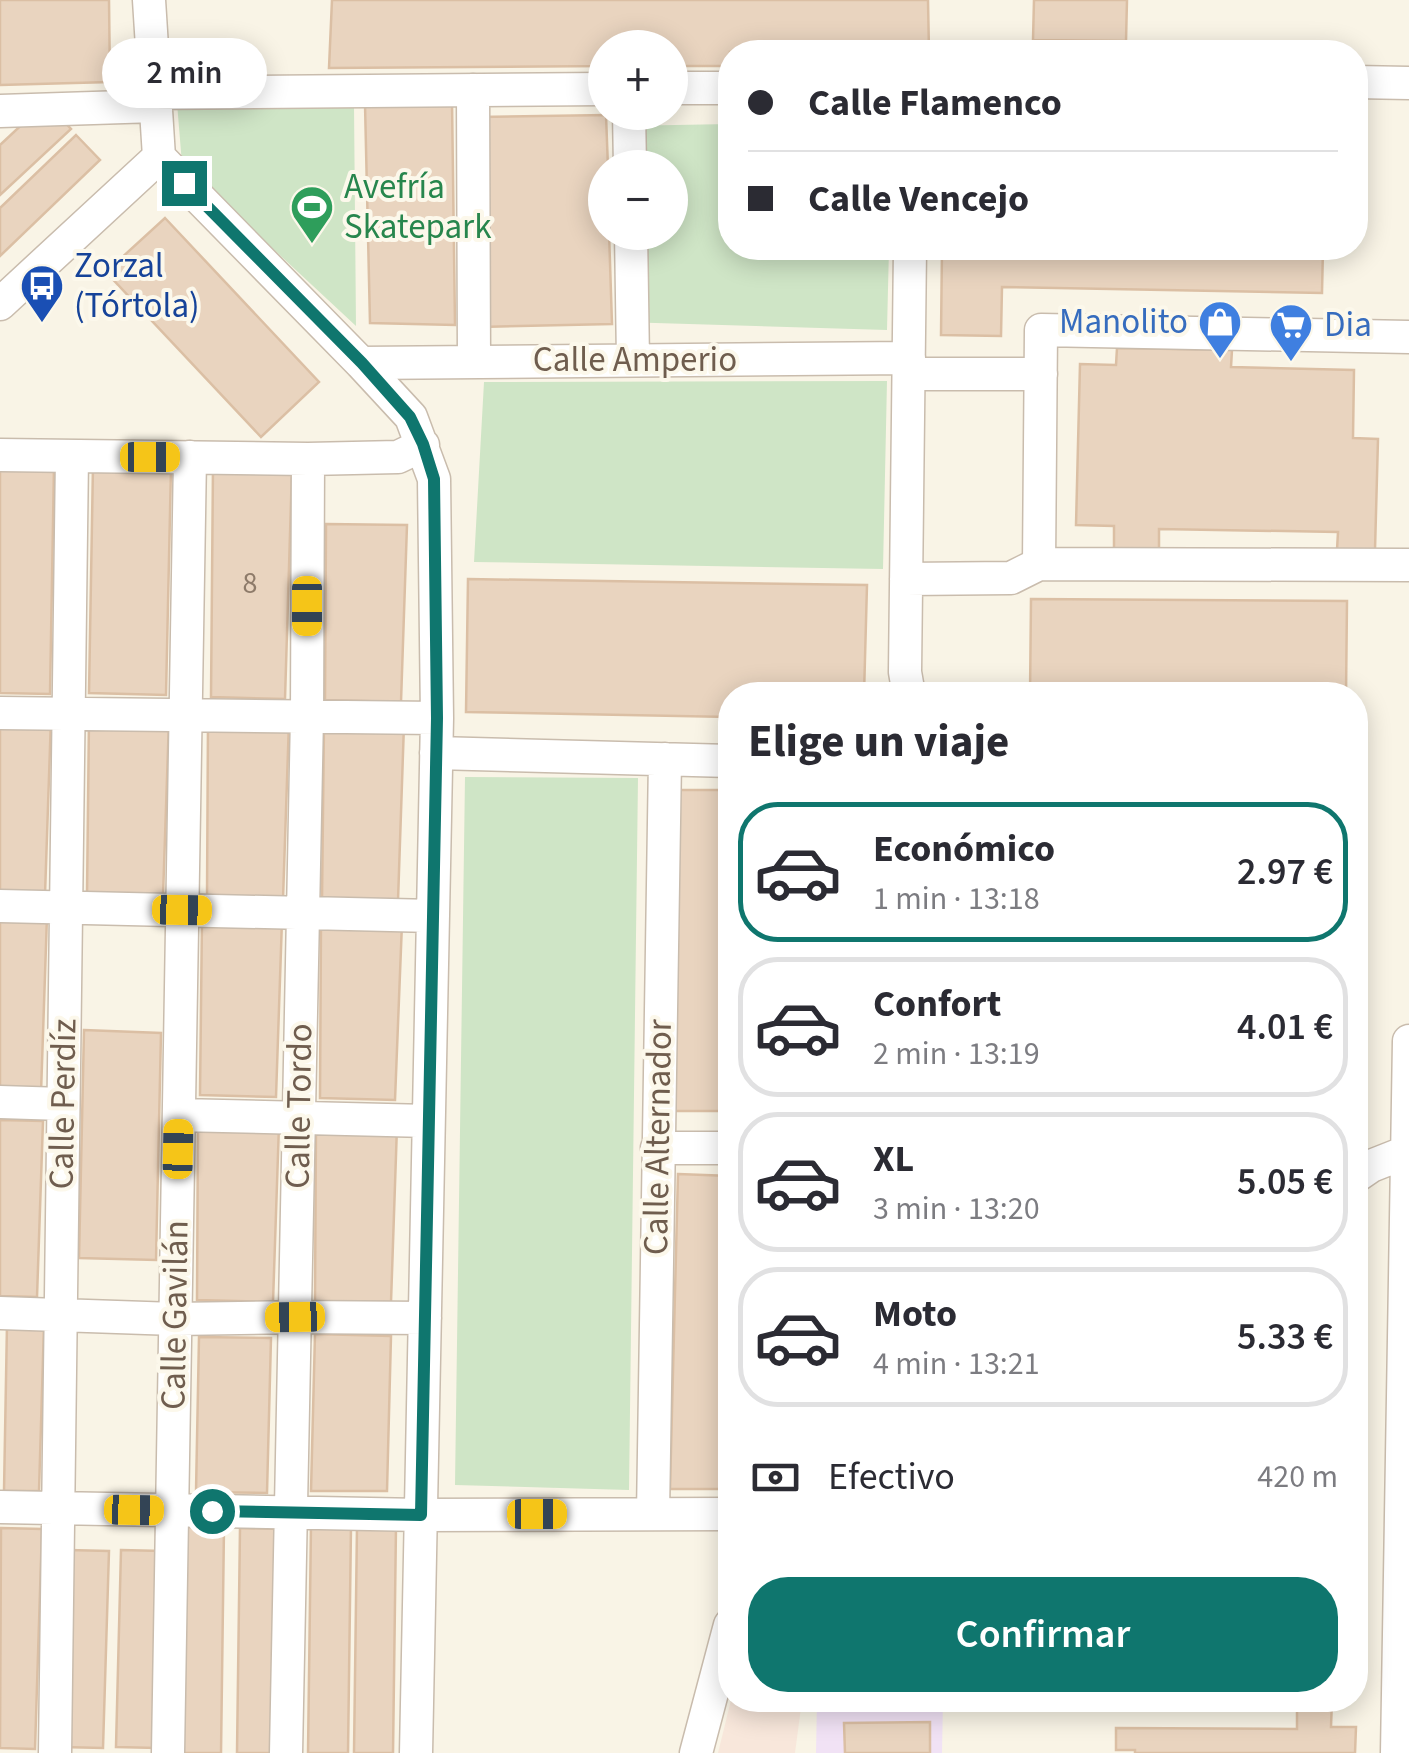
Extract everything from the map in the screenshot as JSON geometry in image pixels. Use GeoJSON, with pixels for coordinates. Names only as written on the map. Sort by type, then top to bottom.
{"type":"FeatureCollection","features":[{"type":"Feature","properties":{"kind":"street"},"geometry":{"type":"LineString","coordinates":[[150,0],[159,157],[362,363],[434,479],[437,718],[416,1753]]}},
{"type":"Feature","properties":{"kind":"street"},"geometry":{"type":"LineString","coordinates":[[1368,82],[1409,83]]}},
{"type":"Feature","properties":{"kind":"street"},"geometry":{"type":"LineString","coordinates":[[688,88],[718,88]]}},
{"type":"Feature","properties":{"kind":"street"},"geometry":{"type":"LineString","coordinates":[[0,111],[156,100],[588,89]]}},
{"type":"Feature","properties":{"kind":"street"},"geometry":{"type":"LineString","coordinates":[[473,90],[474,362]]}},
{"type":"Feature","properties":{"kind":"street"},"geometry":{"type":"LineString","coordinates":[[0,304],[159,157]]}},
{"type":"Feature","properties":{"kind":"street"},"geometry":{"type":"LineString","coordinates":[[631,250],[633,360]]}},
{"type":"Feature","properties":{"kind":"street"},"geometry":{"type":"LineString","coordinates":[[906,682],[910,260]]}},
{"type":"Feature","properties":{"kind":"street"},"geometry":{"type":"LineString","coordinates":[[1040,564],[1041,330],[1409,336]]}},
{"type":"Feature","properties":{"kind":"street","name":"Calle Amperio"},"geometry":{"type":"LineString","coordinates":[[362,363],[633,360],[908,366],[1040,374]]}},
{"type":"Feature","properties":{"kind":"street"},"geometry":{"type":"LineString","coordinates":[[0,454],[308,459],[410,439]]}},
{"type":"Feature","properties":{"kind":"street","name":"Calle Perdíz"},"geometry":{"type":"LineString","coordinates":[[55,1753],[72,456]]}},
{"type":"Feature","properties":{"kind":"street","name":"Calle Gavilán"},"geometry":{"type":"LineString","coordinates":[[168,1753],[190,457]]}},
{"type":"Feature","properties":{"kind":"street","name":"Calle Tordo"},"geometry":{"type":"LineString","coordinates":[[286,1753],[307,716],[308,459]]}},
{"type":"Feature","properties":{"kind":"street"},"geometry":{"type":"LineString","coordinates":[[906,579],[1010,578],[1040,564],[1409,566]]}},
{"type":"Feature","properties":{"kind":"street"},"geometry":{"type":"LineString","coordinates":[[0,712],[437,718]]}},
{"type":"Feature","properties":{"kind":"street"},"geometry":{"type":"LineString","coordinates":[[436,753],[718,761]]}},
{"type":"Feature","properties":{"kind":"street","name":"Calle Alternador"},"geometry":{"type":"LineString","coordinates":[[653,1514],[664,759]]}},
{"type":"Feature","properties":{"kind":"street"},"geometry":{"type":"LineString","coordinates":[[0,906],[433,916]]}},
{"type":"Feature","properties":{"kind":"street"},"geometry":{"type":"LineString","coordinates":[[1397,1753],[1407,1349],[1409,1041]]}},
{"type":"Feature","properties":{"kind":"street"},"geometry":{"type":"LineString","coordinates":[[0,1102],[63,1104]]}},
{"type":"Feature","properties":{"kind":"street"},"geometry":{"type":"LineString","coordinates":[[179,1115],[428,1121]]}},
{"type":"Feature","properties":{"kind":"street"},"geometry":{"type":"LineString","coordinates":[[657,1148],[718,1148]]}},
{"type":"Feature","properties":{"kind":"street"},"geometry":{"type":"LineString","coordinates":[[1368,1150],[1409,1151]]}},
{"type":"Feature","properties":{"kind":"street"},"geometry":{"type":"LineString","coordinates":[[1368,1167],[1409,1151]]}},
{"type":"Feature","properties":{"kind":"street"},"geometry":{"type":"LineString","coordinates":[[0,1313],[175,1319],[425,1318]]}},
{"type":"Feature","properties":{"kind":"street"},"geometry":{"type":"LineString","coordinates":[[0,1506],[421,1515],[718,1514]]}},
{"type":"Feature","properties":{"kind":"street"},"geometry":{"type":"LineString","coordinates":[[696,1753],[718,1670]]}},
{"type":"Feature","properties":{"kind":"shaded area"},"geometry":{"type":"Polygon","coordinates":[[[728,1712],[800,1712],[795,1753],[718,1753],[728,1712]]]}},
{"type":"Feature","properties":{"kind":"shaded area"},"geometry":{"type":"Polygon","coordinates":[[[817,1712],[943,1712],[942,1753],[816,1753],[817,1712]]]}},
{"type":"Feature","properties":{"kind":"green space","name":"Avefría Skatepark"},"geometry":{"type":"Polygon","coordinates":[[[177,103],[354,105],[356,326],[182,164],[177,103]]]}},
{"type":"Feature","properties":{"kind":"green space"},"geometry":{"type":"Polygon","coordinates":[[[718,124],[718,260],[889,260],[887,330],[622,322],[621,250],[688,250],[688,150],[620,150],[620,130],[688,130],[688,125],[718,124]]]}},
{"type":"Feature","properties":{"kind":"green space"},"geometry":{"type":"Polygon","coordinates":[[[887,381],[883,569],[474,562],[484,382],[887,381]]]}},
{"type":"Feature","properties":{"kind":"green space"},"geometry":{"type":"Polygon","coordinates":[[[465,777],[638,778],[629,1490],[455,1485],[465,777]]]}},
{"type":"Feature","properties":{"kind":"building"},"geometry":{"type":"Polygon","coordinates":[[[0,0],[109,0],[110,82],[0,85],[0,0]]]}},
{"type":"Feature","properties":{"kind":"building"},"geometry":{"type":"Polygon","coordinates":[[[332,0],[928,0],[929,40],[718,40],[718,66],[688,66],[688,30],[588,30],[588,66],[329,68],[332,0]]]}},
{"type":"Feature","properties":{"kind":"building"},"geometry":{"type":"Polygon","coordinates":[[[1034,0],[1127,0],[1126,40],[1033,40],[1034,0]]]}},
{"type":"Feature","properties":{"kind":"building"},"geometry":{"type":"Polygon","coordinates":[[[452,101],[455,325],[370,323],[365,104],[452,101]]]}},
{"type":"Feature","properties":{"kind":"building"},"geometry":{"type":"Polygon","coordinates":[[[46,102],[71,129],[0,195],[0,145],[46,102]]]}},
{"type":"Feature","properties":{"kind":"building"},"geometry":{"type":"Polygon","coordinates":[[[588,115],[588,130],[607,130],[607,150],[588,150],[588,250],[610,250],[612,324],[480,327],[479,117],[588,115]]]}},
{"type":"Feature","properties":{"kind":"building"},"geometry":{"type":"Polygon","coordinates":[[[76,135],[100,160],[0,256],[0,208],[76,135]]]}},
{"type":"Feature","properties":{"kind":"building"},"geometry":{"type":"Polygon","coordinates":[[[165,218],[319,382],[261,437],[106,272],[165,218]]]}},
{"type":"Feature","properties":{"kind":"building"},"geometry":{"type":"Polygon","coordinates":[[[942,260],[1323,260],[1322,293],[1002,287],[1001,336],[941,335],[942,260]]]}},
{"type":"Feature","properties":{"kind":"building"},"geometry":{"type":"Polygon","coordinates":[[[1117,348],[1232,350],[1231,367],[1354,370],[1353,438],[1378,439],[1375,550],[1337,550],[1338,532],[1159,529],[1159,555],[1114,554],[1114,526],[1076,525],[1080,364],[1116,365],[1117,348]]]}},
{"type":"Feature","properties":{"kind":"building"},"geometry":{"type":"Polygon","coordinates":[[[0,465],[54,467],[50,694],[0,693],[0,465]]]}},
{"type":"Feature","properties":{"kind":"building"},"geometry":{"type":"Polygon","coordinates":[[[93,465],[171,468],[166,695],[89,693],[93,465]]]}},
{"type":"Feature","properties":{"kind":"building"},"geometry":{"type":"Polygon","coordinates":[[[213,466],[292,469],[285,699],[211,697],[213,466]]]}},
{"type":"Feature","properties":{"kind":"building"},"geometry":{"type":"Polygon","coordinates":[[[326,524],[407,525],[401,702],[325,700],[326,524]]]}},
{"type":"Feature","properties":{"kind":"building"},"geometry":{"type":"Polygon","coordinates":[[[468,579],[867,585],[864,682],[718,682],[718,717],[466,712],[468,579]]]}},
{"type":"Feature","properties":{"kind":"building"},"geometry":{"type":"Polygon","coordinates":[[[1031,599],[1347,601],[1346,682],[1030,682],[1031,599]]]}},
{"type":"Feature","properties":{"kind":"building"},"geometry":{"type":"Polygon","coordinates":[[[0,717],[51,718],[45,895],[0,894],[0,717]]]}},
{"type":"Feature","properties":{"kind":"building"},"geometry":{"type":"Polygon","coordinates":[[[89,719],[169,720],[163,896],[87,895],[89,719]]]}},
{"type":"Feature","properties":{"kind":"building"},"geometry":{"type":"Polygon","coordinates":[[[208,721],[289,722],[283,899],[207,897],[208,721]]]}},
{"type":"Feature","properties":{"kind":"building"},"geometry":{"type":"Polygon","coordinates":[[[324,723],[404,724],[398,901],[322,899],[324,723]]]}},
{"type":"Feature","properties":{"kind":"building"},"geometry":{"type":"Polygon","coordinates":[[[677,790],[718,790],[718,1111],[673,1111],[677,790]]]}},
{"type":"Feature","properties":{"kind":"building"},"geometry":{"type":"Polygon","coordinates":[[[0,915],[47,916],[41,1093],[0,1092],[0,915]]]}},
{"type":"Feature","properties":{"kind":"building"},"geometry":{"type":"Polygon","coordinates":[[[202,918],[282,920],[276,1097],[200,1095],[202,918]]]}},
{"type":"Feature","properties":{"kind":"building"},"geometry":{"type":"Polygon","coordinates":[[[321,922],[402,923],[395,1100],[320,1098],[321,922]]]}},
{"type":"Feature","properties":{"kind":"building"},"geometry":{"type":"Polygon","coordinates":[[[84,1030],[161,1033],[156,1260],[79,1258],[84,1030]]]}},
{"type":"Feature","properties":{"kind":"building"},"geometry":{"type":"Polygon","coordinates":[[[0,1120],[43,1121],[37,1297],[0,1296],[0,1120]]]}},
{"type":"Feature","properties":{"kind":"building"},"geometry":{"type":"Polygon","coordinates":[[[198,1124],[279,1125],[273,1302],[197,1300],[198,1124]]]}},
{"type":"Feature","properties":{"kind":"building"},"geometry":{"type":"Polygon","coordinates":[[[316,1124],[397,1126],[391,1302],[315,1301],[316,1124]]]}},
{"type":"Feature","properties":{"kind":"building"},"geometry":{"type":"Polygon","coordinates":[[[678,1174],[718,1176],[718,1489],[670,1489],[678,1174]]]}},
{"type":"Feature","properties":{"kind":"building"},"geometry":{"type":"Polygon","coordinates":[[[7,1324],[44,1325],[39,1491],[4,1491],[7,1324]]]}},
{"type":"Feature","properties":{"kind":"building"},"geometry":{"type":"Polygon","coordinates":[[[315,1334],[391,1336],[387,1491],[311,1491],[315,1334]]]}},
{"type":"Feature","properties":{"kind":"building"},"geometry":{"type":"Polygon","coordinates":[[[199,1337],[271,1338],[267,1493],[196,1492],[199,1337]]]}},
{"type":"Feature","properties":{"kind":"building"},"geometry":{"type":"Polygon","coordinates":[[[311,1525],[351,1526],[348,1753],[308,1753],[311,1525]]]}},
{"type":"Feature","properties":{"kind":"building"},"geometry":{"type":"Polygon","coordinates":[[[357,1526],[396,1526],[393,1753],[354,1753],[357,1526]]]}},
{"type":"Feature","properties":{"kind":"building"},"geometry":{"type":"Polygon","coordinates":[[[185,1527],[224,1527],[221,1753],[182,1753],[185,1527]]]}},
{"type":"Feature","properties":{"kind":"building"},"geometry":{"type":"Polygon","coordinates":[[[1,1528],[42,1529],[35,1749],[0,1748],[1,1528]]]}},
{"type":"Feature","properties":{"kind":"building"},"geometry":{"type":"Polygon","coordinates":[[[240,1528],[280,1529],[277,1753],[237,1753],[240,1528]]]}},
{"type":"Feature","properties":{"kind":"building"},"geometry":{"type":"Polygon","coordinates":[[[68,1550],[109,1551],[103,1748],[62,1747],[68,1550]]]}},
{"type":"Feature","properties":{"kind":"building"},"geometry":{"type":"Polygon","coordinates":[[[121,1550],[162,1551],[157,1748],[116,1747],[121,1550]]]}},
{"type":"Feature","properties":{"kind":"building"},"geometry":{"type":"Polygon","coordinates":[[[1297,1712],[1332,1712],[1331,1727],[1356,1727],[1355,1753],[1116,1750],[1116,1728],[1297,1729],[1297,1712]]]}},
{"type":"Feature","properties":{"kind":"building"},"geometry":{"type":"Polygon","coordinates":[[[930,1722],[930,1753],[845,1753],[844,1723],[930,1722]]]}},
{"type":"Feature","properties":{"kind":"place","name":"Avefría Skatepark"},"geometry":{"type":"Point","coordinates":[312,245]}},
{"type":"Feature","properties":{"kind":"place","name":"Zorzal (Tórtola)"},"geometry":{"type":"Point","coordinates":[42,324]}},
{"type":"Feature","properties":{"kind":"place","name":"Manolito"},"geometry":{"type":"Point","coordinates":[1220,360]}},
{"type":"Feature","properties":{"kind":"place","name":"Dia"},"geometry":{"type":"Point","coordinates":[1291,363]}},
{"type":"Feature","properties":{"kind":"route"},"geometry":{"type":"LineString","coordinates":[[184,183],[410,417],[434,479],[437,718],[421,1515],[212,1511]]}}]}
